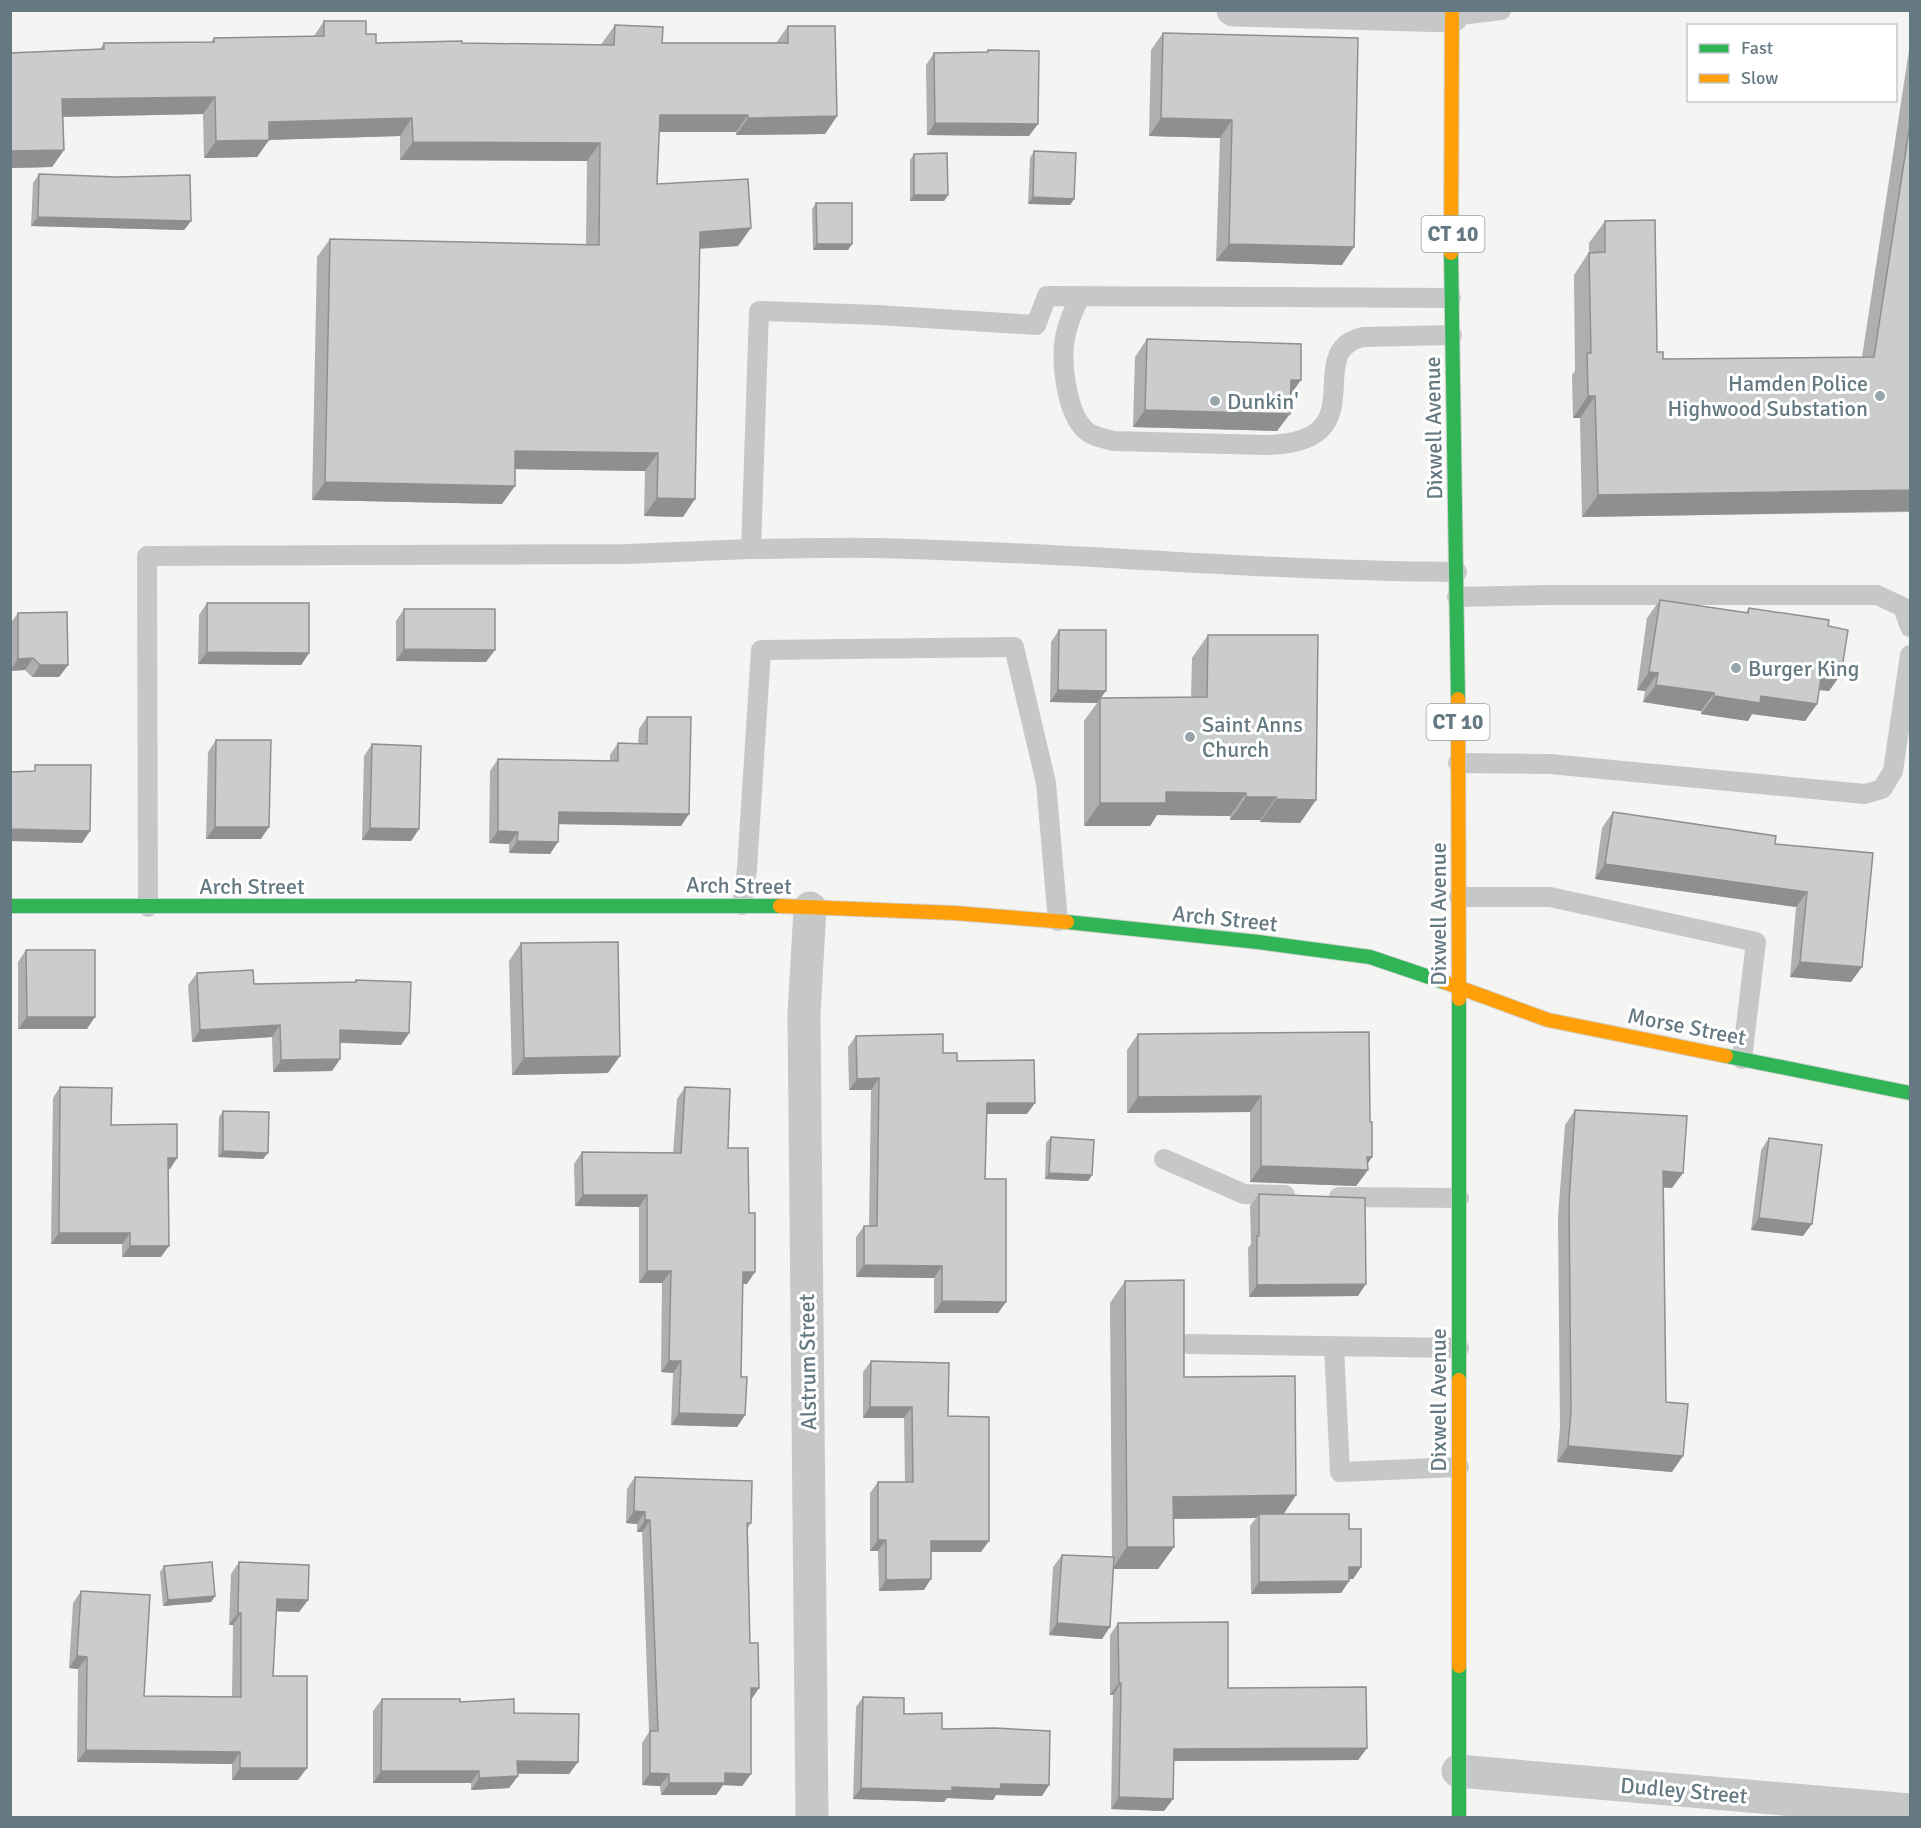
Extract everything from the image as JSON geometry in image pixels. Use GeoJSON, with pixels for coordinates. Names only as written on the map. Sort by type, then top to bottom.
{"type":"FeatureCollection","features":[{"type":"Feature","properties":{"kind":"main road","name":"Dixwell Avenue"},"geometry":{"type":"LineString","coordinates":[[1452,13],[1451,298],[1457,572],[1459,897],[1459,1818]]}},
{"type":"Feature","properties":{"kind":"main road","name":"Arch Street"},"geometry":{"type":"LineString","coordinates":[[10,906],[742,905],[954,913],[1058,921],[1258,942],[1370,957],[1459,987]]}},
{"type":"Feature","properties":{"kind":"main road","name":"Morse Street"},"geometry":{"type":"LineString","coordinates":[[1459,987],[1548,1020],[1911,1093]]}},
{"type":"Feature","properties":{"kind":"street"},"geometry":{"type":"LineString","coordinates":[[1233,10],[1452,13]]}},
{"type":"Feature","properties":{"kind":"street","name":"Alstrum Street"},"geometry":{"type":"LineString","coordinates":[[810,908],[804,1015],[812,1818]]}},
{"type":"Feature","properties":{"kind":"street","name":"Dudley Street"},"geometry":{"type":"LineString","coordinates":[[1458,1771],[1911,1810]]}},
{"type":"Feature","properties":{"kind":"lane"},"geometry":{"type":"LineString","coordinates":[[1452,13],[1502,10]]}},
{"type":"Feature","properties":{"kind":"lane"},"geometry":{"type":"LineString","coordinates":[[751,549],[759,311],[878,315],[1036,325],[1047,296],[1451,298]]}},
{"type":"Feature","properties":{"kind":"lane"},"geometry":{"type":"LineString","coordinates":[[1080,296],[1066,334],[1064,378],[1072,411],[1089,433],[1113,441],[1272,445],[1299,441],[1314,434],[1332,413],[1334,366],[1340,351],[1350,341],[1363,337],[1452,335]]}},
{"type":"Feature","properties":{"kind":"lane"},"geometry":{"type":"LineString","coordinates":[[148,907],[147,556],[615,554],[751,549],[893,548],[1364,572],[1457,572]]}},
{"type":"Feature","properties":{"kind":"lane"},"geometry":{"type":"LineString","coordinates":[[1457,597],[1876,595],[1903,607],[1911,627]]}},
{"type":"Feature","properties":{"kind":"lane"},"geometry":{"type":"LineString","coordinates":[[742,905],[747,869],[762,650],[1014,647],[1046,783],[1058,921]]}},
{"type":"Feature","properties":{"kind":"lane"},"geometry":{"type":"LineString","coordinates":[[1458,763],[1550,765],[1865,794],[1882,789],[1893,771],[1911,655]]}},
{"type":"Feature","properties":{"kind":"lane"},"geometry":{"type":"LineString","coordinates":[[1459,897],[1550,897],[1756,942],[1742,1059]]}},
{"type":"Feature","properties":{"kind":"lane"},"geometry":{"type":"LineString","coordinates":[[1164,1159],[1244,1194],[1301,1196]]}},
{"type":"Feature","properties":{"kind":"lane"},"geometry":{"type":"LineString","coordinates":[[1324,1197],[1459,1198]]}},
{"type":"Feature","properties":{"kind":"lane"},"geometry":{"type":"LineString","coordinates":[[1188,1344],[1459,1348]]}},
{"type":"Feature","properties":{"kind":"lane"},"geometry":{"type":"LineString","coordinates":[[1334,1347],[1340,1472],[1459,1467]]}},
{"type":"Feature","properties":{"kind":"building"},"geometry":{"type":"Polygon","coordinates":[[[324,21],[366,21],[366,34],[376,34],[376,43],[462,41],[462,43],[614,45],[615,25],[663,27],[662,43],[788,43],[788,26],[835,26],[837,116],[748,118],[748,115],[660,115],[657,184],[748,179],[751,228],[700,232],[695,499],[657,498],[658,453],[515,451],[515,486],[325,482],[330,239],[599,245],[600,143],[413,142],[412,118],[269,122],[269,140],[216,141],[215,97],[62,99],[64,150],[10,151],[10,53],[104,49],[104,43],[214,42],[214,38],[324,36],[324,21]]]}},
{"type":"Feature","properties":{"kind":"building"},"geometry":{"type":"Polygon","coordinates":[[[1163,33],[1358,38],[1354,247],[1229,244],[1232,120],[1161,118],[1163,33]]]}},
{"type":"Feature","properties":{"kind":"building"},"geometry":{"type":"Polygon","coordinates":[[[988,50],[1039,51],[1038,124],[935,123],[934,53],[988,52],[988,50]]]}},
{"type":"Feature","properties":{"kind":"building"},"geometry":{"type":"Polygon","coordinates":[[[1911,117],[1911,490],[1598,495],[1595,396],[1588,396],[1587,353],[1591,353],[1589,253],[1605,252],[1605,221],[1655,220],[1657,352],[1663,352],[1663,359],[1874,357],[1911,117]]]}},
{"type":"Feature","properties":{"kind":"building"},"geometry":{"type":"Polygon","coordinates":[[[1034,151],[1076,153],[1074,199],[1033,197],[1034,151]]]}},
{"type":"Feature","properties":{"kind":"building"},"geometry":{"type":"Polygon","coordinates":[[[947,153],[948,195],[914,195],[914,154],[947,153]]]}},
{"type":"Feature","properties":{"kind":"building"},"geometry":{"type":"Polygon","coordinates":[[[39,174],[116,177],[190,175],[191,221],[38,217],[39,174]]]}},
{"type":"Feature","properties":{"kind":"building"},"geometry":{"type":"Polygon","coordinates":[[[816,203],[852,203],[852,244],[817,244],[816,203]]]}},
{"type":"Feature","properties":{"kind":"building"},"geometry":{"type":"Polygon","coordinates":[[[1147,339],[1301,344],[1301,380],[1291,380],[1290,414],[1145,410],[1147,339]]]}},
{"type":"Feature","properties":{"kind":"building","name":"Burger King"},"geometry":{"type":"Polygon","coordinates":[[[1660,600],[1748,613],[1749,608],[1829,620],[1828,626],[1848,630],[1841,674],[1822,671],[1817,704],[1761,696],[1760,703],[1714,696],[1714,693],[1656,685],[1658,673],[1649,672],[1660,600]]]}},
{"type":"Feature","properties":{"kind":"building"},"geometry":{"type":"Polygon","coordinates":[[[207,603],[309,603],[309,653],[207,652],[207,603]]]}},
{"type":"Feature","properties":{"kind":"building"},"geometry":{"type":"Polygon","coordinates":[[[404,609],[495,609],[495,650],[404,649],[404,609]]]}},
{"type":"Feature","properties":{"kind":"building"},"geometry":{"type":"Polygon","coordinates":[[[67,612],[68,665],[40,665],[33,658],[18,659],[18,613],[67,612]]]}},
{"type":"Feature","properties":{"kind":"building"},"geometry":{"type":"Polygon","coordinates":[[[1059,630],[1106,630],[1106,691],[1058,690],[1059,630]]]}},
{"type":"Feature","properties":{"kind":"building","name":"Saint Anns Church"},"geometry":{"type":"Polygon","coordinates":[[[1208,635],[1318,635],[1316,800],[1246,797],[1246,793],[1166,792],[1166,803],[1100,803],[1100,698],[1207,697],[1208,635]]]}},
{"type":"Feature","properties":{"kind":"building"},"geometry":{"type":"Polygon","coordinates":[[[647,717],[691,717],[689,814],[559,812],[558,842],[517,841],[518,832],[498,831],[498,759],[618,761],[618,743],[647,744],[647,717]]]}},
{"type":"Feature","properties":{"kind":"building"},"geometry":{"type":"Polygon","coordinates":[[[216,740],[271,740],[269,827],[215,827],[216,740]]]}},
{"type":"Feature","properties":{"kind":"building"},"geometry":{"type":"Polygon","coordinates":[[[372,744],[421,746],[419,829],[370,828],[372,744]]]}},
{"type":"Feature","properties":{"kind":"building"},"geometry":{"type":"Polygon","coordinates":[[[35,765],[91,765],[90,831],[10,829],[10,772],[35,771],[35,765]]]}},
{"type":"Feature","properties":{"kind":"building"},"geometry":{"type":"Polygon","coordinates":[[[1613,812],[1776,836],[1775,844],[1873,853],[1862,967],[1800,962],[1807,892],[1605,864],[1613,812]]]}},
{"type":"Feature","properties":{"kind":"building"},"geometry":{"type":"Polygon","coordinates":[[[618,942],[620,1056],[524,1058],[521,943],[618,942]]]}},
{"type":"Feature","properties":{"kind":"building"},"geometry":{"type":"Polygon","coordinates":[[[26,950],[95,950],[95,1017],[27,1017],[26,950]]]}},
{"type":"Feature","properties":{"kind":"building"},"geometry":{"type":"Polygon","coordinates":[[[253,970],[254,984],[356,982],[356,980],[411,982],[409,1033],[340,1030],[340,1059],[281,1060],[280,1025],[200,1030],[197,973],[253,970]]]}},
{"type":"Feature","properties":{"kind":"building"},"geometry":{"type":"Polygon","coordinates":[[[1369,1032],[1372,1157],[1367,1157],[1368,1170],[1261,1166],[1261,1096],[1138,1097],[1138,1034],[1369,1032]]]}},
{"type":"Feature","properties":{"kind":"building"},"geometry":{"type":"Polygon","coordinates":[[[943,1034],[943,1053],[957,1053],[957,1061],[1034,1060],[1035,1103],[987,1103],[985,1179],[1006,1179],[1006,1302],[942,1301],[942,1266],[864,1265],[864,1226],[877,1226],[879,1078],[857,1079],[856,1036],[943,1034]]]}},
{"type":"Feature","properties":{"kind":"building"},"geometry":{"type":"Polygon","coordinates":[[[60,1087],[112,1088],[111,1125],[177,1124],[177,1158],[168,1158],[169,1246],[130,1246],[130,1233],[59,1233],[60,1087]]]}},
{"type":"Feature","properties":{"kind":"building"},"geometry":{"type":"Polygon","coordinates":[[[685,1087],[730,1089],[728,1148],[748,1148],[749,1213],[755,1213],[755,1272],[743,1272],[741,1377],[747,1377],[745,1415],[679,1413],[681,1361],[669,1361],[671,1271],[647,1271],[647,1195],[583,1195],[582,1152],[681,1153],[685,1087]]]}},
{"type":"Feature","properties":{"kind":"building"},"geometry":{"type":"Polygon","coordinates":[[[1575,1110],[1687,1116],[1683,1173],[1663,1171],[1666,1402],[1688,1404],[1683,1456],[1568,1446],[1571,1412],[1569,1201],[1575,1110]]]}},
{"type":"Feature","properties":{"kind":"building"},"geometry":{"type":"Polygon","coordinates":[[[223,1111],[269,1112],[268,1153],[223,1151],[223,1111]]]}},
{"type":"Feature","properties":{"kind":"building"},"geometry":{"type":"Polygon","coordinates":[[[1051,1137],[1094,1140],[1092,1175],[1049,1173],[1051,1137]]]}},
{"type":"Feature","properties":{"kind":"building"},"geometry":{"type":"Polygon","coordinates":[[[1769,1138],[1822,1145],[1812,1224],[1759,1218],[1769,1138]]]}},
{"type":"Feature","properties":{"kind":"building"},"geometry":{"type":"Polygon","coordinates":[[[1259,1194],[1365,1198],[1366,1284],[1257,1285],[1259,1194]]]}},
{"type":"Feature","properties":{"kind":"building"},"geometry":{"type":"Polygon","coordinates":[[[1184,1280],[1184,1377],[1295,1376],[1296,1495],[1173,1497],[1174,1547],[1127,1547],[1125,1281],[1184,1280]]]}},
{"type":"Feature","properties":{"kind":"building"},"geometry":{"type":"Polygon","coordinates":[[[871,1361],[949,1363],[948,1416],[989,1417],[989,1541],[931,1541],[931,1579],[886,1580],[886,1540],[878,1540],[878,1482],[913,1482],[912,1407],[870,1407],[871,1361]]]}},
{"type":"Feature","properties":{"kind":"building"},"geometry":{"type":"Polygon","coordinates":[[[635,1477],[752,1481],[751,1523],[747,1523],[750,1643],[758,1643],[759,1688],[751,1688],[751,1774],[725,1773],[725,1783],[669,1783],[669,1774],[650,1773],[650,1731],[658,1731],[650,1520],[645,1520],[645,1512],[634,1511],[635,1477]]]}},
{"type":"Feature","properties":{"kind":"building"},"geometry":{"type":"Polygon","coordinates":[[[1259,1514],[1349,1514],[1349,1529],[1361,1529],[1361,1567],[1349,1567],[1349,1581],[1259,1582],[1259,1514]]]}},
{"type":"Feature","properties":{"kind":"building"},"geometry":{"type":"Polygon","coordinates":[[[1062,1555],[1114,1557],[1110,1627],[1057,1623],[1062,1555]]]}},
{"type":"Feature","properties":{"kind":"building"},"geometry":{"type":"Polygon","coordinates":[[[212,1562],[215,1596],[168,1600],[164,1566],[212,1562]]]}},
{"type":"Feature","properties":{"kind":"building"},"geometry":{"type":"Polygon","coordinates":[[[239,1562],[309,1565],[308,1600],[277,1599],[273,1676],[307,1676],[307,1768],[240,1768],[240,1752],[86,1750],[87,1657],[77,1656],[81,1591],[150,1595],[144,1696],[241,1697],[239,1562]]]}},
{"type":"Feature","properties":{"kind":"building"},"geometry":{"type":"Polygon","coordinates":[[[1228,1622],[1228,1688],[1366,1687],[1367,1748],[1174,1749],[1173,1799],[1119,1797],[1121,1683],[1119,1683],[1118,1623],[1228,1622]]]}},
{"type":"Feature","properties":{"kind":"building"},"geometry":{"type":"Polygon","coordinates":[[[863,1697],[904,1698],[904,1714],[942,1713],[942,1729],[995,1728],[1050,1731],[1049,1785],[1001,1784],[1000,1789],[952,1787],[952,1791],[861,1788],[863,1697]]]}},
{"type":"Feature","properties":{"kind":"building"},"geometry":{"type":"Polygon","coordinates":[[[382,1699],[460,1699],[460,1702],[514,1699],[514,1713],[579,1714],[578,1762],[517,1761],[518,1776],[479,1778],[479,1771],[381,1771],[382,1699]]]}},
{"type":"Feature","properties":{"kind":"traffic: fast"},"geometry":{"type":"LineString","coordinates":[[1451,253],[1458,699]]}},
{"type":"Feature","properties":{"kind":"traffic: fast"},"geometry":{"type":"LineString","coordinates":[[10,906],[780,906]]}},
{"type":"Feature","properties":{"kind":"traffic: fast"},"geometry":{"type":"LineString","coordinates":[[1067,922],[1258,942],[1370,957],[1444,982]]}},
{"type":"Feature","properties":{"kind":"traffic: fast"},"geometry":{"type":"LineString","coordinates":[[1459,999],[1459,1380]]}},
{"type":"Feature","properties":{"kind":"traffic: fast"},"geometry":{"type":"LineString","coordinates":[[1726,1056],[1910,1093]]}},
{"type":"Feature","properties":{"kind":"traffic: fast"},"geometry":{"type":"LineString","coordinates":[[1459,1666],[1459,1818]]}},
{"type":"Feature","properties":{"kind":"traffic: slow"},"geometry":{"type":"LineString","coordinates":[[1451,253],[1452,10]]}},
{"type":"Feature","properties":{"kind":"traffic: slow"},"geometry":{"type":"LineString","coordinates":[[1458,699],[1459,999]]}},
{"type":"Feature","properties":{"kind":"traffic: slow"},"geometry":{"type":"LineString","coordinates":[[780,906],[954,913],[1067,922]]}},
{"type":"Feature","properties":{"kind":"traffic: slow"},"geometry":{"type":"LineString","coordinates":[[1444,982],[1548,1020],[1726,1056]]}},
{"type":"Feature","properties":{"kind":"traffic: slow"},"geometry":{"type":"LineString","coordinates":[[1459,1380],[1459,1666]]}},
{"type":"Feature","properties":{"kind":"place","name":"Hamden Police Highwood Substation"},"geometry":{"type":"Point","coordinates":[1880,396]}},
{"type":"Feature","properties":{"kind":"place","name":"Dunkin'"},"geometry":{"type":"Point","coordinates":[1215,401]}},
{"type":"Feature","properties":{"kind":"place","name":"Burger King"},"geometry":{"type":"Point","coordinates":[1736,668]}},
{"type":"Feature","properties":{"kind":"place","name":"Saint Anns Church"},"geometry":{"type":"Point","coordinates":[1190,737]}}]}
